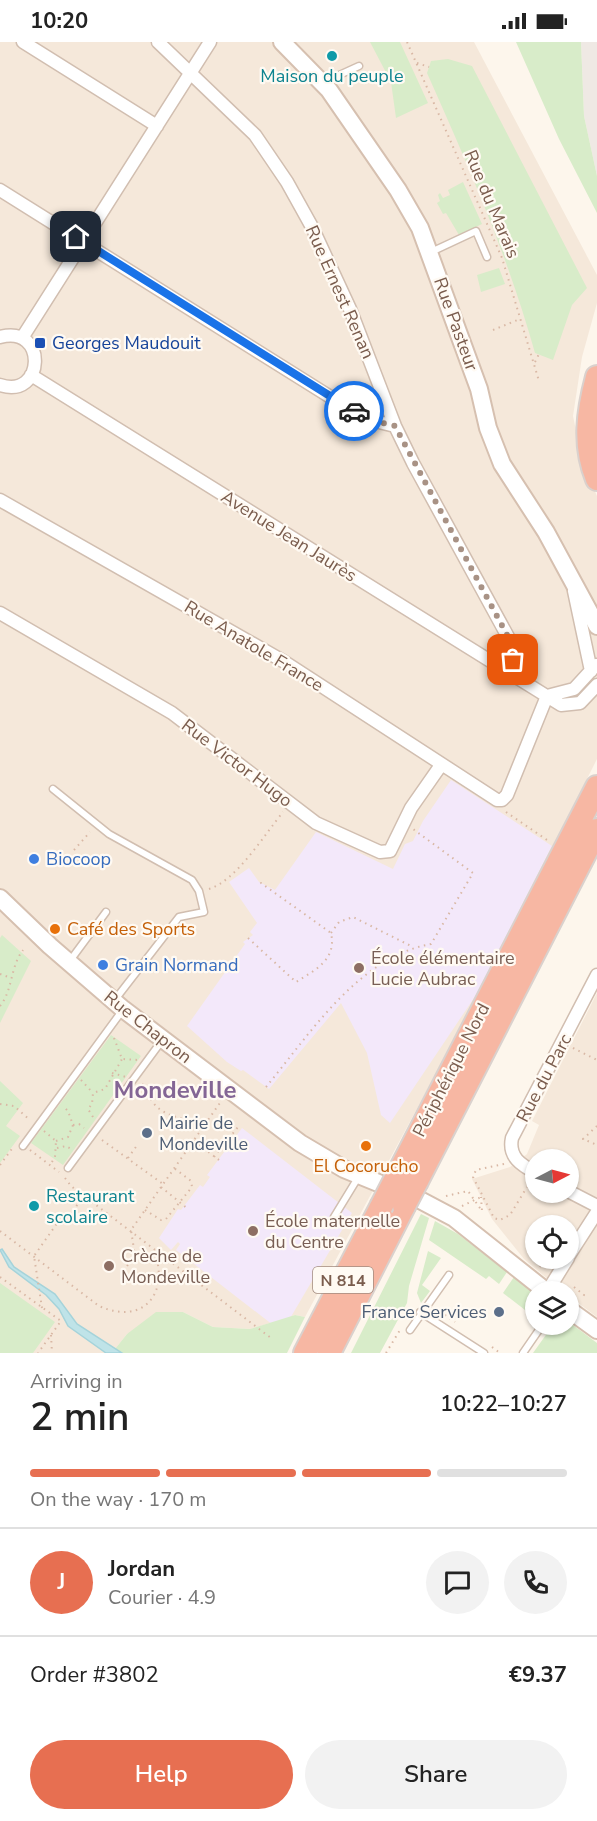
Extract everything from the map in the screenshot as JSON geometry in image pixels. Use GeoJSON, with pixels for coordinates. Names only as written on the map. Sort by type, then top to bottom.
{"type":"FeatureCollection","features":[{"type":"Feature","properties":{"kind":"highway"},"geometry":{"type":"LineString","coordinates":[[597,377],[588,411],[587,431],[590,457],[597,479]]}},
{"type":"Feature","properties":{"kind":"highway","name":"Périphérique Nord"},"geometry":{"type":"LineString","coordinates":[[328,1353],[597,787]]}},
{"type":"Feature","properties":{"kind":"highway","name":"Périphérique Nord"},"geometry":{"type":"LineString","coordinates":[[305,1353],[381,1207],[404,1189],[597,830]]}},
{"type":"Feature","properties":{"kind":"street"},"geometry":{"type":"LineString","coordinates":[[23,42],[157,126]]}},
{"type":"Feature","properties":{"kind":"street","name":"Rue Ernest Renan"},"geometry":{"type":"LineString","coordinates":[[158,42],[255,135],[287,182],[312,227],[350,309],[395,426],[513,646],[513,660],[507,672]]}},
{"type":"Feature","properties":{"kind":"street"},"geometry":{"type":"LineString","coordinates":[[22,338],[210,42]]}},
{"type":"Feature","properties":{"kind":"street","name":"Rue Pasteur"},"geometry":{"type":"LineString","coordinates":[[282,42],[323,83],[398,190],[420,228],[479,388],[494,446],[510,477],[537,516],[597,626]]}},
{"type":"Feature","properties":{"kind":"street"},"geometry":{"type":"LineString","coordinates":[[0,190],[348,408],[375,421],[395,426]]}},
{"type":"Feature","properties":{"kind":"street"},"geometry":{"type":"LineString","coordinates":[[0,337],[14,335],[22,338],[33,351],[35,368],[31,375],[19,385],[0,385]]}},
{"type":"Feature","properties":{"kind":"street","name":"Avenue Jean Jaurès"},"geometry":{"type":"LineString","coordinates":[[31,375],[561,705],[574,705],[585,699],[597,686]]}},
{"type":"Feature","properties":{"kind":"street","name":"Rue Anatole France"},"geometry":{"type":"LineString","coordinates":[[0,500],[282,661],[441,765],[500,800]]}},
{"type":"Feature","properties":{"kind":"street"},"geometry":{"type":"LineString","coordinates":[[500,800],[507,795],[547,696],[574,689],[594,667],[573,581]]}},
{"type":"Feature","properties":{"kind":"street","name":"Rue Victor Hugo"},"geometry":{"type":"LineString","coordinates":[[0,613],[172,713],[316,823],[385,854],[390,851],[403,825],[441,765]]}},
{"type":"Feature","properties":{"kind":"street","name":"Rue Chapron"},"geometry":{"type":"LineString","coordinates":[[0,898],[118,1005],[300,1143],[322,1158],[360,1176],[404,1189],[433,1206],[466,1226],[534,1281]]}},
{"type":"Feature","properties":{"kind":"street","name":"Rue du Parc"},"geometry":{"type":"LineString","coordinates":[[525,1166],[515,1159],[511,1147],[512,1138],[597,975]]}},
{"type":"Feature","properties":{"kind":"street"},"geometry":{"type":"LineString","coordinates":[[579,1197],[597,1206]]}},
{"type":"Feature","properties":{"kind":"street"},"geometry":{"type":"LineString","coordinates":[[579,1241],[597,1212]]}},
{"type":"Feature","properties":{"kind":"street"},"geometry":{"type":"LineString","coordinates":[[579,1317],[597,1330]]}},
{"type":"Feature","properties":{"kind":"lane"},"geometry":{"type":"LineString","coordinates":[[323,83],[359,66]]}},
{"type":"Feature","properties":{"kind":"lane"},"geometry":{"type":"LineString","coordinates":[[430,252],[476,231],[487,256]]}},
{"type":"Feature","properties":{"kind":"lane"},"geometry":{"type":"LineString","coordinates":[[23,1146],[74,1076],[118,1005],[179,917],[204,912],[199,891],[192,880],[109,834],[53,789]]}},
{"type":"Feature","properties":{"kind":"lane"},"geometry":{"type":"LineString","coordinates":[[68,962],[106,912]]}},
{"type":"Feature","properties":{"kind":"lane"},"geometry":{"type":"LineString","coordinates":[[68,1168],[90,1132],[158,1046]]}},
{"type":"Feature","properties":{"kind":"lane"},"geometry":{"type":"LineString","coordinates":[[334,1217],[360,1176]]}},
{"type":"Feature","properties":{"kind":"lane"},"geometry":{"type":"LineString","coordinates":[[410,1330],[420,1312],[449,1275]]}},
{"type":"Feature","properties":{"kind":"lane"},"geometry":{"type":"LineString","coordinates":[[420,1312],[484,1353]]}},
{"type":"Feature","properties":{"kind":"lane"},"geometry":{"type":"LineString","coordinates":[[523,1353],[535,1335]]}},
{"type":"Feature","properties":{"kind":"path","name":"Rue du Marais"},"geometry":{"type":"LineString","coordinates":[[407,42],[490,229],[539,381]]}},
{"type":"Feature","properties":{"kind":"path"},"geometry":{"type":"LineString","coordinates":[[417,63],[429,67]]}},
{"type":"Feature","properties":{"kind":"path"},"geometry":{"type":"LineString","coordinates":[[490,229],[496,231]]}},
{"type":"Feature","properties":{"kind":"path"},"geometry":{"type":"LineString","coordinates":[[493,330],[520,319]]}},
{"type":"Feature","properties":{"kind":"path"},"geometry":{"type":"LineString","coordinates":[[534,363],[539,354]]}},
{"type":"Feature","properties":{"kind":"path"},"geometry":{"type":"LineString","coordinates":[[500,800],[508,815],[553,844]]}},
{"type":"Feature","properties":{"kind":"path"},"geometry":{"type":"LineString","coordinates":[[199,891],[218,886],[246,859],[290,802]]}},
{"type":"Feature","properties":{"kind":"path"},"geometry":{"type":"LineString","coordinates":[[266,1087],[340,999],[389,957],[413,947],[431,944],[473,873],[418,831],[403,825]]}},
{"type":"Feature","properties":{"kind":"path"},"geometry":{"type":"LineString","coordinates":[[74,850],[87,836]]}},
{"type":"Feature","properties":{"kind":"path"},"geometry":{"type":"LineString","coordinates":[[258,885],[261,883],[331,933]]}},
{"type":"Feature","properties":{"kind":"path"},"geometry":{"type":"LineString","coordinates":[[248,938],[296,982],[329,958],[331,933],[339,922],[353,917],[413,947]]}},
{"type":"Feature","properties":{"kind":"path"},"geometry":{"type":"LineString","coordinates":[[0,1006],[23,950]]}},
{"type":"Feature","properties":{"kind":"path"},"geometry":{"type":"LineString","coordinates":[[0,974],[11,978]]}},
{"type":"Feature","properties":{"kind":"path"},"geometry":{"type":"LineString","coordinates":[[116,1033],[114,1043],[122,1059]]}},
{"type":"Feature","properties":{"kind":"path"},"geometry":{"type":"LineString","coordinates":[[567,1045],[597,1060]]}},
{"type":"Feature","properties":{"kind":"path"},"geometry":{"type":"LineString","coordinates":[[93,1094],[105,1089],[122,1059]]}},
{"type":"Feature","properties":{"kind":"path"},"geometry":{"type":"LineString","coordinates":[[122,1059],[136,1059],[143,1063]]}},
{"type":"Feature","properties":{"kind":"path"},"geometry":{"type":"LineString","coordinates":[[112,1073],[122,1074],[148,1088],[152,1102],[173,1117],[206,1124]]}},
{"type":"Feature","properties":{"kind":"path"},"geometry":{"type":"LineString","coordinates":[[74,1076],[84,1082],[93,1094],[92,1104],[88,1109],[93,1117],[90,1132]]}},
{"type":"Feature","properties":{"kind":"path"},"geometry":{"type":"LineString","coordinates":[[127,1266],[135,1256],[131,1230],[224,1098]]}},
{"type":"Feature","properties":{"kind":"path"},"geometry":{"type":"LineString","coordinates":[[56,1101],[68,1111],[74,1125],[69,1137],[56,1141]]}},
{"type":"Feature","properties":{"kind":"path"},"geometry":{"type":"LineString","coordinates":[[0,1104],[14,1106],[56,1141],[57,1148],[50,1165]]}},
{"type":"Feature","properties":{"kind":"path"},"geometry":{"type":"LineString","coordinates":[[160,1114],[163,1109]]}},
{"type":"Feature","properties":{"kind":"path"},"geometry":{"type":"LineString","coordinates":[[74,1125],[79,1124],[128,1158],[188,1209]]}},
{"type":"Feature","properties":{"kind":"path"},"geometry":{"type":"LineString","coordinates":[[597,1125],[583,1138],[597,1145]]}},
{"type":"Feature","properties":{"kind":"path"},"geometry":{"type":"LineString","coordinates":[[214,1157],[238,1127]]}},
{"type":"Feature","properties":{"kind":"path"},"geometry":{"type":"LineString","coordinates":[[0,1165],[17,1141],[50,1165],[84,1196],[271,1338]]}},
{"type":"Feature","properties":{"kind":"path"},"geometry":{"type":"LineString","coordinates":[[194,1141],[219,1160]]}},
{"type":"Feature","properties":{"kind":"path"},"geometry":{"type":"LineString","coordinates":[[128,1158],[138,1144]]}},
{"type":"Feature","properties":{"kind":"path"},"geometry":{"type":"LineString","coordinates":[[57,1148],[66,1146],[78,1154]]}},
{"type":"Feature","properties":{"kind":"path"},"geometry":{"type":"LineString","coordinates":[[507,1164],[476,1170],[473,1177],[481,1197],[494,1218],[504,1220],[510,1215],[525,1190]]}},
{"type":"Feature","properties":{"kind":"path"},"geometry":{"type":"LineString","coordinates":[[145,1209],[161,1220],[166,1219],[192,1187],[191,1181],[174,1168]]}},
{"type":"Feature","properties":{"kind":"path"},"geometry":{"type":"LineString","coordinates":[[444,1197],[468,1191],[482,1211],[481,1197]]}},
{"type":"Feature","properties":{"kind":"path"},"geometry":{"type":"LineString","coordinates":[[42,1308],[34,1256],[58,1222],[65,1221],[84,1196]]}},
{"type":"Feature","properties":{"kind":"path"},"geometry":{"type":"LineString","coordinates":[[467,1205],[481,1197]]}},
{"type":"Feature","properties":{"kind":"path"},"geometry":{"type":"LineString","coordinates":[[0,1231],[99,1306],[110,1310],[131,1312],[141,1308],[156,1293],[161,1277],[154,1250]]}},
{"type":"Feature","properties":{"kind":"path"},"geometry":{"type":"LineString","coordinates":[[0,1277],[61,1321],[38,1353]]}},
{"type":"Feature","properties":{"kind":"path"},"geometry":{"type":"LineString","coordinates":[[51,1335],[52,1353]]}},
{"type":"Feature","properties":{"kind":"shaded area"},"geometry":{"type":"Polygon","coordinates":[[[0,42],[474,42],[597,275],[597,303],[582,357],[573,416],[583,464],[597,496],[597,759],[478,995],[305,1317],[295,1315],[251,1329],[213,1327],[183,1312],[127,1334],[112,1353],[0,1353],[0,42]]]}},
{"type":"Feature","properties":{"kind":"shaded area"},"geometry":{"type":"Polygon","coordinates":[[[581,42],[597,42],[597,176],[584,116],[581,42]]]}},
{"type":"Feature","properties":{"kind":"shaded area","name":"École élémentaire Lucie Aubrac"},"geometry":{"type":"Polygon","coordinates":[[[451,780],[552,846],[476,995],[390,1123],[381,1115],[367,1053],[341,1003],[269,1089],[243,1070],[227,1062],[187,1026],[245,944],[243,942],[253,935],[250,932],[257,923],[229,882],[249,868],[259,882],[275,890],[316,832],[393,869],[405,844],[413,841],[423,821],[451,780]]]}},
{"type":"Feature","properties":{"kind":"shaded area"},"geometry":{"type":"Polygon","coordinates":[[[597,993],[597,1317],[579,1304],[579,1281],[550,1281],[536,1269],[579,1269],[579,1215],[525,1215],[525,1260],[492,1219],[472,1179],[510,1167],[525,1156],[525,1203],[579,1203],[579,1149],[529,1149],[539,1125],[532,1121],[597,993]]]}},
{"type":"Feature","properties":{"kind":"shaded area","name":"École maternelle du Centre"},"geometry":{"type":"Polygon","coordinates":[[[242,1128],[352,1213],[282,1332],[176,1250],[180,1244],[178,1242],[171,1250],[159,1238],[178,1209],[181,1210],[200,1185],[203,1187],[210,1177],[207,1175],[242,1128]]]}},
{"type":"Feature","properties":{"kind":"green space"},"geometry":{"type":"Polygon","coordinates":[[[370,42],[400,42],[428,103],[396,118],[391,82],[370,42]]]}},
{"type":"Feature","properties":{"kind":"green space"},"geometry":{"type":"Polygon","coordinates":[[[516,42],[581,42],[584,116],[597,176],[597,213],[559,139],[516,42]]]}},
{"type":"Feature","properties":{"kind":"green space"},"geometry":{"type":"Polygon","coordinates":[[[448,59],[472,66],[587,288],[572,305],[553,360],[535,353],[500,246],[427,73],[431,61],[448,59]]]}},
{"type":"Feature","properties":{"kind":"green space"},"geometry":{"type":"Polygon","coordinates":[[[463,182],[482,224],[459,235],[437,203],[440,201],[438,195],[440,193],[443,198],[450,195],[448,190],[463,182]]]}},
{"type":"Feature","properties":{"kind":"green space"},"geometry":{"type":"Polygon","coordinates":[[[499,268],[505,284],[481,292],[477,275],[499,268]]]}},
{"type":"Feature","properties":{"kind":"green space"},"geometry":{"type":"Polygon","coordinates":[[[2,935],[31,961],[0,1023],[0,938],[2,935]]]}},
{"type":"Feature","properties":{"kind":"green space"},"geometry":{"type":"Polygon","coordinates":[[[111,1035],[141,1056],[63,1165],[31,1143],[111,1035]]]}},
{"type":"Feature","properties":{"kind":"green space"},"geometry":{"type":"Polygon","coordinates":[[[0,1081],[23,1103],[6,1126],[20,1136],[0,1163],[0,1081]]]}},
{"type":"Feature","properties":{"kind":"green space"},"geometry":{"type":"Polygon","coordinates":[[[421,1214],[429,1218],[409,1286],[407,1303],[380,1353],[351,1353],[421,1214]]]}},
{"type":"Feature","properties":{"kind":"green space"},"geometry":{"type":"Polygon","coordinates":[[[435,1221],[458,1234],[507,1272],[499,1284],[489,1276],[486,1279],[429,1240],[435,1221]]]}},
{"type":"Feature","properties":{"kind":"green space"},"geometry":{"type":"Polygon","coordinates":[[[428,1251],[441,1258],[422,1285],[430,1291],[421,1303],[417,1293],[428,1251]]]}},
{"type":"Feature","properties":{"kind":"green space"},"geometry":{"type":"Polygon","coordinates":[[[514,1277],[525,1286],[525,1310],[503,1293],[514,1277]]]}},
{"type":"Feature","properties":{"kind":"green space"},"geometry":{"type":"Polygon","coordinates":[[[0,1283],[55,1322],[33,1353],[0,1353],[0,1283]]]}},
{"type":"Feature","properties":{"kind":"green space"},"geometry":{"type":"Polygon","coordinates":[[[156,1312],[183,1312],[213,1327],[250,1329],[295,1315],[305,1317],[287,1353],[122,1353],[115,1349],[127,1334],[156,1312]]]}},
{"type":"Feature","properties":{"kind":"green space"},"geometry":{"type":"Polygon","coordinates":[[[579,1330],[597,1343],[597,1353],[533,1353],[546,1335],[579,1335],[579,1330]]]}},
{"type":"Feature","properties":{"kind":"water"},"geometry":{"type":"Polygon","coordinates":[[[2,1249],[14,1267],[55,1294],[77,1324],[122,1353],[106,1353],[68,1326],[59,1309],[46,1295],[9,1267],[0,1250],[2,1249]]]}},
{"type":"Feature","properties":{"kind":"way so far"},"geometry":{"type":"LineString","coordinates":[[354,411],[375,421],[395,426],[513,646],[513,660]]}},
{"type":"Feature","properties":{"kind":"place","name":"Maison du peuple"},"geometry":{"type":"Point","coordinates":[332,56]}},
{"type":"Feature","properties":{"kind":"place","name":"Georges Maudouit"},"geometry":{"type":"Point","coordinates":[40,343]}},
{"type":"Feature","properties":{"kind":"place","name":"Biocoop"},"geometry":{"type":"Point","coordinates":[34,859]}},
{"type":"Feature","properties":{"kind":"place","name":"Café des Sports"},"geometry":{"type":"Point","coordinates":[55,929]}},
{"type":"Feature","properties":{"kind":"place","name":"Grain Normand"},"geometry":{"type":"Point","coordinates":[103,965]}},
{"type":"Feature","properties":{"kind":"place","name":"École élémentaire Lucie Aubrac"},"geometry":{"type":"Point","coordinates":[359,968]}},
{"type":"Feature","properties":{"kind":"place","name":"Mairie de Mondeville"},"geometry":{"type":"Point","coordinates":[147,1133]}},
{"type":"Feature","properties":{"kind":"place","name":"El Cocorucho"},"geometry":{"type":"Point","coordinates":[366,1146]}},
{"type":"Feature","properties":{"kind":"place","name":"Restaurant scolaire"},"geometry":{"type":"Point","coordinates":[34,1206]}},
{"type":"Feature","properties":{"kind":"place","name":"École maternelle du Centre"},"geometry":{"type":"Point","coordinates":[253,1231]}},
{"type":"Feature","properties":{"kind":"place","name":"Crèche de Mondeville"},"geometry":{"type":"Point","coordinates":[109,1266]}},
{"type":"Feature","properties":{"kind":"place","name":"France Services"},"geometry":{"type":"Point","coordinates":[499,1312]}},
{"type":"Feature","properties":{"kind":"district","name":"Mondeville"},"geometry":{"type":"Point","coordinates":[175,1090]}},
{"type":"Feature","properties":{"kind":"route"},"geometry":{"type":"LineString","coordinates":[[76,237],[354,411]]}}]}
